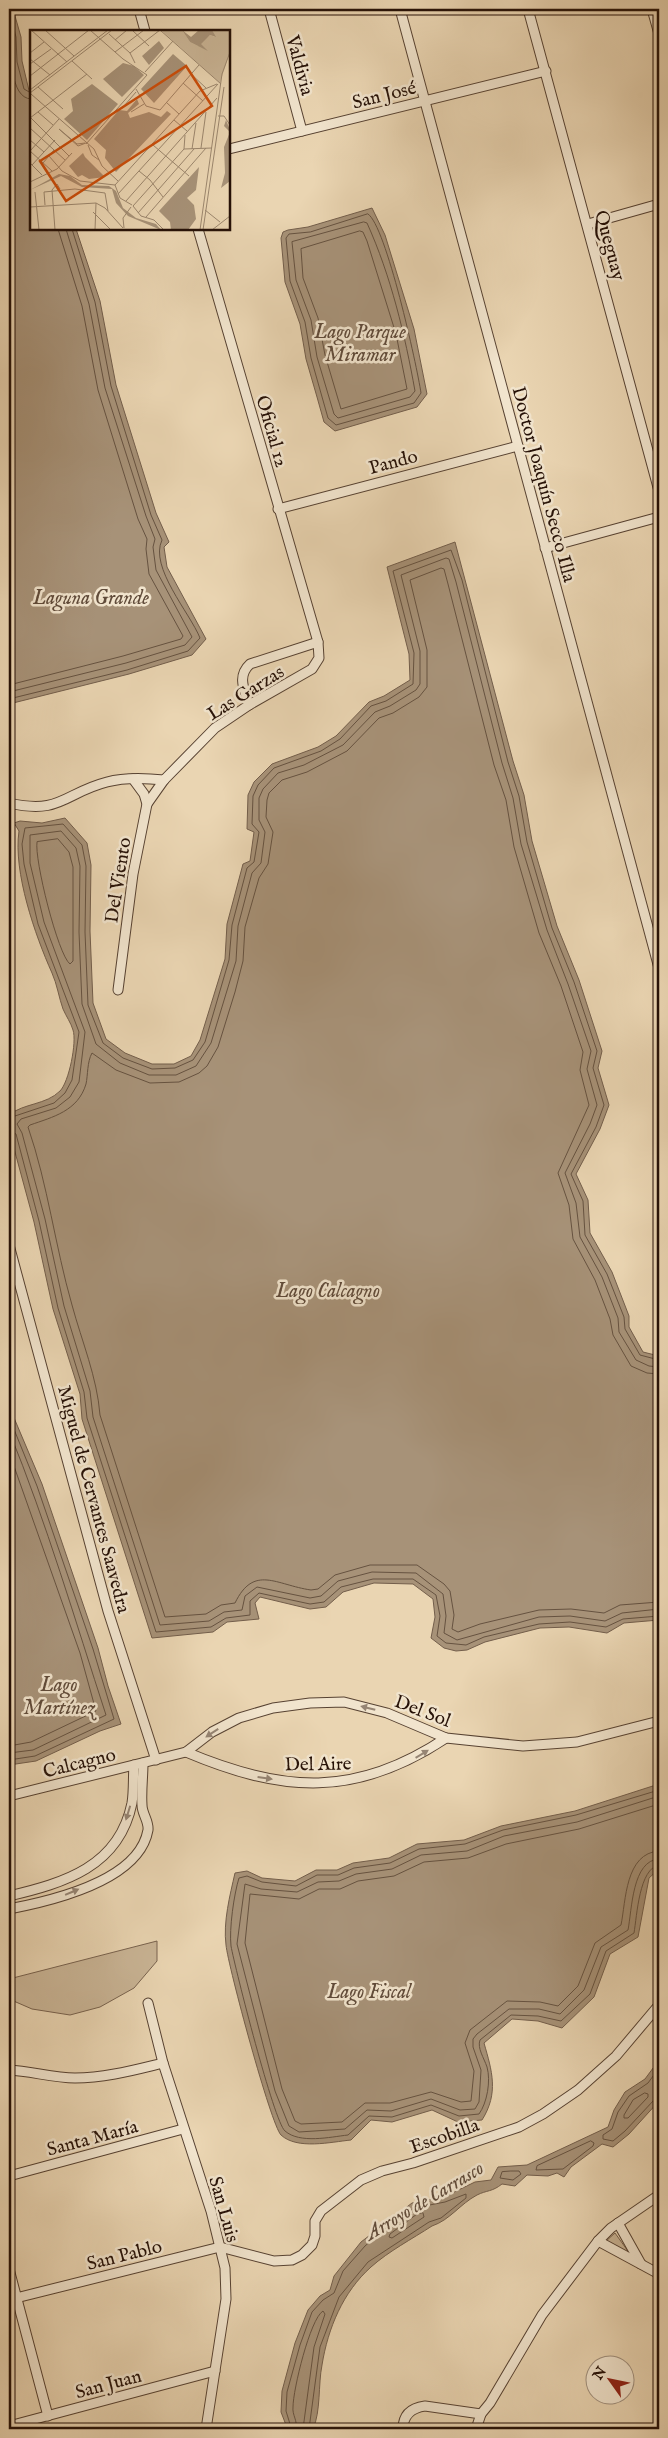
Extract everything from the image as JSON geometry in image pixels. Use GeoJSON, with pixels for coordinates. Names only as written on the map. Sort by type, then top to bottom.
{"type":"FeatureCollection","features":[{"type":"Feature","properties":{"kind":"street"},"geometry":{"type":"LineString","coordinates":[[139,9],[145,30]]}},
{"type":"Feature","properties":{"kind":"street","name":"Valdivia"},"geometry":{"type":"LineString","coordinates":[[270,9],[302,131]]}},
{"type":"Feature","properties":{"kind":"street","name":"Doctor Joaquín Secco Illa"},"geometry":{"type":"LineString","coordinates":[[400,9],[659,968]]}},
{"type":"Feature","properties":{"kind":"street","name":"Queguay"},"geometry":{"type":"LineString","coordinates":[[528,9],[588,224],[659,491]]}},
{"type":"Feature","properties":{"kind":"street"},"geometry":{"type":"LineString","coordinates":[[652,9],[659,34]]}},
{"type":"Feature","properties":{"kind":"street","name":"San José"},"geometry":{"type":"LineString","coordinates":[[230,149],[546,71]]}},
{"type":"Feature","properties":{"kind":"street"},"geometry":{"type":"LineString","coordinates":[[588,224],[659,204]]}},
{"type":"Feature","properties":{"kind":"street","name":"Oficial 12"},"geometry":{"type":"LineString","coordinates":[[198,230],[318,642]]}},
{"type":"Feature","properties":{"kind":"street","name":"Pando"},"geometry":{"type":"LineString","coordinates":[[278,509],[518,446]]}},
{"type":"Feature","properties":{"kind":"street"},"geometry":{"type":"LineString","coordinates":[[545,548],[659,516]]}},
{"type":"Feature","properties":{"kind":"street"},"geometry":{"type":"LineString","coordinates":[[249,705],[241,678],[243,670],[250,664],[318,642]]}},
{"type":"Feature","properties":{"kind":"street","name":"Las Garzas"},"geometry":{"type":"LineString","coordinates":[[147,804],[164,780],[215,728],[317,664],[320,652],[318,642]]}},
{"type":"Feature","properties":{"kind":"street"},"geometry":{"type":"LineString","coordinates":[[133,779],[144,794],[147,804]]}},
{"type":"Feature","properties":{"kind":"street"},"geometry":{"type":"LineString","coordinates":[[9,804],[36,808],[52,806],[106,782],[133,779],[164,780]]}},
{"type":"Feature","properties":{"kind":"street","name":"Del Viento"},"geometry":{"type":"LineString","coordinates":[[118,990],[133,874],[147,804]]}},
{"type":"Feature","properties":{"kind":"street","name":"Miguel de Cervantes Saavedra"},"geometry":{"type":"LineString","coordinates":[[9,1245],[108,1611],[156,1760]]}},
{"type":"Feature","properties":{"kind":"street","name":"Del Sol"},"geometry":{"type":"LineString","coordinates":[[186,1752],[212,1732],[239,1718],[273,1708],[310,1702],[344,1702],[387,1713],[446,1738],[523,1746],[551,1745],[596,1738],[659,1720]]}},
{"type":"Feature","properties":{"kind":"street","name":"Del Aire"},"geometry":{"type":"LineString","coordinates":[[186,1752],[230,1770],[256,1777],[306,1783],[334,1783],[366,1778],[392,1768],[418,1756],[446,1738]]}},
{"type":"Feature","properties":{"kind":"street","name":"Calcagno"},"geometry":{"type":"LineString","coordinates":[[9,1796],[186,1752]]}},
{"type":"Feature","properties":{"kind":"street"},"geometry":{"type":"LineString","coordinates":[[9,1896],[48,1887],[99,1862],[124,1827],[132,1803],[139,1764]]}},
{"type":"Feature","properties":{"kind":"street"},"geometry":{"type":"LineString","coordinates":[[9,1909],[52,1901],[110,1876],[126,1864],[136,1853],[148,1829],[142,1805],[139,1764]]}},
{"type":"Feature","properties":{"kind":"street"},"geometry":{"type":"LineString","coordinates":[[48,1887],[52,1901]]}},
{"type":"Feature","properties":{"kind":"street","name":"San Luis"},"geometry":{"type":"LineString","coordinates":[[148,2004],[183,2129],[211,2211],[225,2268],[226,2299],[206,2429]]}},
{"type":"Feature","properties":{"kind":"street","name":"Escobilla"},"geometry":{"type":"LineString","coordinates":[[239,2251],[274,2262],[292,2260],[302,2255],[312,2245],[315,2236],[315,2221],[321,2211],[361,2180],[382,2170],[413,2163],[519,2127],[543,2114],[578,2090],[616,2056],[659,2005]]}},
{"type":"Feature","properties":{"kind":"street"},"geometry":{"type":"LineString","coordinates":[[9,2070],[73,2078],[104,2077],[163,2063]]}},
{"type":"Feature","properties":{"kind":"street","name":"Santa María"},"geometry":{"type":"LineString","coordinates":[[9,2176],[183,2129]]}},
{"type":"Feature","properties":{"kind":"street"},"geometry":{"type":"LineString","coordinates":[[476,2429],[481,2414],[490,2403],[542,2315],[598,2241],[618,2224],[659,2195]]}},
{"type":"Feature","properties":{"kind":"street"},"geometry":{"type":"LineString","coordinates":[[618,2224],[641,2264]]}},
{"type":"Feature","properties":{"kind":"street"},"geometry":{"type":"LineString","coordinates":[[598,2241],[659,2274]]}},
{"type":"Feature","properties":{"kind":"street","name":"San Pablo"},"geometry":{"type":"LineString","coordinates":[[16,2298],[220,2246],[239,2251]]}},
{"type":"Feature","properties":{"kind":"street"},"geometry":{"type":"LineString","coordinates":[[9,2270],[48,2416]]}},
{"type":"Feature","properties":{"kind":"street","name":"San Juan"},"geometry":{"type":"LineString","coordinates":[[9,2426],[215,2372]]}},
{"type":"Feature","properties":{"kind":"street"},"geometry":{"type":"LineString","coordinates":[[403,2429],[406,2416],[417,2407],[425,2406],[481,2414]]}},
{"type":"Feature","properties":{"kind":"shaded area"},"geometry":{"type":"Polygon","coordinates":[[[157,1941],[157,1961],[134,1988],[100,2007],[70,2015],[32,2009],[9,1999],[9,1979],[157,1941]]]}},
{"type":"Feature","properties":{"kind":"shaded area"},"geometry":{"type":"Polygon","coordinates":[[[615,2233],[630,2254],[605,2242],[615,2233]]]}},
{"type":"Feature","properties":{"kind":"water","name":"Laguna Grande"},"geometry":{"type":"Polygon","coordinates":[[[9,9],[13,9],[21,37],[22,61],[30,95],[30,230],[76,230],[100,301],[116,385],[156,513],[169,542],[164,547],[167,567],[206,639],[192,655],[129,674],[9,704],[9,9]]]}},
{"type":"Feature","properties":{"kind":"water","name":"Lago Parque Miramar"},"geometry":{"type":"Polygon","coordinates":[[[372,208],[385,235],[414,329],[427,394],[417,407],[335,431],[324,422],[306,359],[300,324],[285,282],[281,238],[283,232],[288,230],[308,227],[372,208]]]}},
{"type":"Feature","properties":{"kind":"water","name":"Lago Calcagno"},"geometry":{"type":"Polygon","coordinates":[[[455,542],[513,761],[524,795],[532,841],[557,926],[579,980],[602,1051],[598,1068],[609,1105],[600,1129],[576,1174],[588,1200],[590,1233],[612,1272],[629,1316],[629,1327],[643,1352],[659,1356],[659,1620],[624,1623],[607,1633],[569,1627],[540,1628],[485,1642],[467,1650],[456,1651],[444,1648],[431,1638],[435,1617],[433,1599],[413,1584],[374,1583],[343,1592],[326,1607],[310,1609],[260,1597],[255,1603],[259,1619],[227,1622],[213,1632],[152,1638],[82,1419],[80,1394],[53,1309],[34,1222],[9,1130],[9,1115],[21,1108],[48,1099],[60,1091],[69,1071],[74,1043],[73,1030],[63,1009],[54,977],[39,941],[27,903],[19,865],[19,831],[14,823],[20,821],[42,823],[65,818],[87,843],[91,865],[90,931],[93,1003],[106,1039],[125,1053],[152,1064],[174,1064],[191,1056],[200,1040],[225,959],[227,924],[243,864],[250,861],[254,832],[247,829],[248,795],[254,782],[272,764],[318,747],[336,736],[369,702],[384,696],[410,680],[409,654],[387,567],[455,542]]]}},
{"type":"Feature","properties":{"kind":"water","name":"Lago Martínez"},"geometry":{"type":"Polygon","coordinates":[[[9,1406],[42,1484],[98,1648],[121,1724],[100,1731],[36,1761],[9,1765],[9,1406]]]}},
{"type":"Feature","properties":{"kind":"water","name":"Lago Fiscal"},"geometry":{"type":"Polygon","coordinates":[[[659,1784],[659,1869],[649,1878],[638,1937],[610,1954],[594,1997],[562,2028],[538,2021],[512,2019],[484,2043],[491,2073],[492,2091],[491,2101],[482,2120],[458,2122],[432,2110],[392,2122],[371,2120],[351,2140],[305,2144],[288,2140],[281,2135],[268,2104],[250,2044],[226,1945],[226,1918],[235,1873],[247,1871],[262,1878],[295,1881],[316,1870],[337,1870],[353,1863],[389,1858],[417,1844],[464,1840],[501,1826],[575,1811],[659,1784]]]}},
{"type":"Feature","properties":{"kind":"water"},"geometry":{"type":"Polygon","coordinates":[[[659,2060],[659,2101],[629,2134],[613,2147],[602,2144],[571,2167],[564,2177],[557,2173],[548,2176],[527,2175],[515,2186],[502,2184],[477,2195],[444,2220],[401,2245],[371,2267],[352,2288],[333,2324],[322,2365],[316,2422],[313,2429],[284,2429],[286,2425],[281,2412],[282,2391],[295,2343],[308,2310],[320,2296],[330,2290],[334,2276],[361,2242],[412,2203],[444,2197],[475,2182],[491,2180],[498,2167],[527,2165],[608,2127],[614,2110],[625,2092],[645,2079],[659,2060]]]}},
{"type":"Feature","properties":{"kind":"water label","name":"Arroyo de Carrasco"},"geometry":{"type":"Point","coordinates":[424,2200]}}]}
